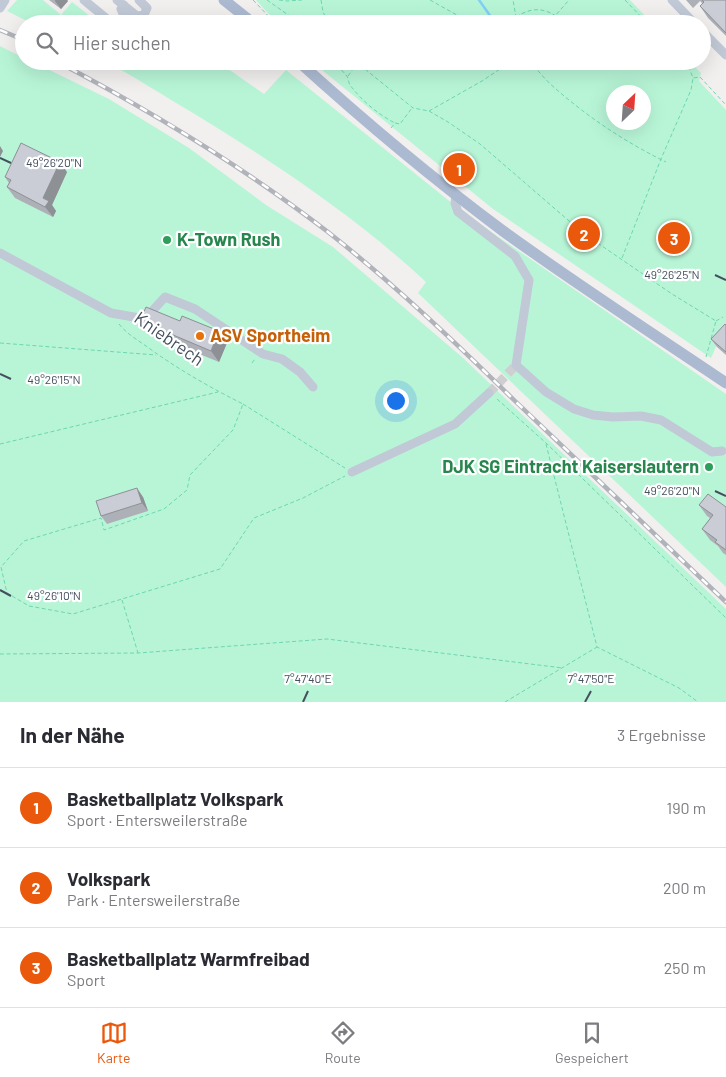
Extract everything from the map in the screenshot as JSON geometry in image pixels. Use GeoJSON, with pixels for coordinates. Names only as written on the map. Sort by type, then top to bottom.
{"type":"FeatureCollection","features":[{"type":"Feature","properties":{"kind":"main road"},"geometry":{"type":"LineString","coordinates":[[224,0],[243,15]]}},
{"type":"Feature","properties":{"kind":"main road"},"geometry":{"type":"LineString","coordinates":[[235,0],[250,15]]}},
{"type":"Feature","properties":{"kind":"main road"},"geometry":{"type":"LineString","coordinates":[[308,70],[384,137],[504,232],[607,304],[726,383]]}},
{"type":"Feature","properties":{"kind":"street"},"geometry":{"type":"LineString","coordinates":[[0,8],[5,0]]}},
{"type":"Feature","properties":{"kind":"street"},"geometry":{"type":"LineString","coordinates":[[84,0],[102,15]]}},
{"type":"Feature","properties":{"kind":"street"},"geometry":{"type":"LineString","coordinates":[[140,0],[147,8],[144,15]]}},
{"type":"Feature","properties":{"kind":"street"},"geometry":{"type":"LineString","coordinates":[[672,0],[686,15]]}},
{"type":"Feature","properties":{"kind":"street"},"geometry":{"type":"LineString","coordinates":[[120,3],[132,15]]}},
{"type":"Feature","properties":{"kind":"street"},"geometry":{"type":"LineString","coordinates":[[120,3],[124,15]]}},
{"type":"Feature","properties":{"kind":"street"},"geometry":{"type":"LineString","coordinates":[[711,40],[726,55]]}},
{"type":"Feature","properties":{"kind":"street"},"geometry":{"type":"LineString","coordinates":[[456,195],[455,203],[458,212],[515,256],[529,280],[516,365],[546,392],[574,409],[603,416],[641,416],[661,420],[712,452],[722,450]]}},
{"type":"Feature","properties":{"kind":"street","name":"Kniebrech"},"geometry":{"type":"LineString","coordinates":[[0,253],[111,313]]}},
{"type":"Feature","properties":{"kind":"street"},"geometry":{"type":"LineString","coordinates":[[111,313],[145,319],[165,297],[195,308],[263,354],[282,359],[300,372],[313,387]]}},
{"type":"Feature","properties":{"kind":"street"},"geometry":{"type":"LineString","coordinates":[[352,472],[455,424],[489,393]]}},
{"type":"Feature","properties":{"kind":"path"},"geometry":{"type":"LineString","coordinates":[[253,0],[267,15]]}},
{"type":"Feature","properties":{"kind":"path"},"geometry":{"type":"LineString","coordinates":[[268,0],[289,15]]}},
{"type":"Feature","properties":{"kind":"path"},"geometry":{"type":"LineString","coordinates":[[279,0],[302,0]]}},
{"type":"Feature","properties":{"kind":"path"},"geometry":{"type":"LineString","coordinates":[[321,0],[324,15]]}},
{"type":"Feature","properties":{"kind":"path"},"geometry":{"type":"LineString","coordinates":[[430,0],[457,15]]}},
{"type":"Feature","properties":{"kind":"path"},"geometry":{"type":"LineString","coordinates":[[513,0],[516,15]]}},
{"type":"Feature","properties":{"kind":"path"},"geometry":{"type":"LineString","coordinates":[[557,15],[569,0]]}},
{"type":"Feature","properties":{"kind":"path"},"geometry":{"type":"LineString","coordinates":[[625,0],[639,15]]}},
{"type":"Feature","properties":{"kind":"path"},"geometry":{"type":"LineString","coordinates":[[519,15],[533,9],[550,12],[554,15]]}},
{"type":"Feature","properties":{"kind":"path"},"geometry":{"type":"LineString","coordinates":[[342,70],[348,76]]}},
{"type":"Feature","properties":{"kind":"path"},"geometry":{"type":"LineString","coordinates":[[352,70],[348,76],[348,82],[367,102],[388,119],[400,124],[413,108]]}},
{"type":"Feature","properties":{"kind":"path"},"geometry":{"type":"LineString","coordinates":[[365,70],[413,108],[429,111],[480,144],[583,233],[672,294],[716,321]]}},
{"type":"Feature","properties":{"kind":"path"},"geometry":{"type":"LineString","coordinates":[[429,111],[498,70]]}},
{"type":"Feature","properties":{"kind":"path"},"geometry":{"type":"LineString","coordinates":[[537,70],[554,88],[591,117],[626,141],[666,162]]}},
{"type":"Feature","properties":{"kind":"path"},"geometry":{"type":"LineString","coordinates":[[622,259],[660,159],[691,90],[692,78],[690,70]]}},
{"type":"Feature","properties":{"kind":"path"},"geometry":{"type":"LineString","coordinates":[[692,78],[700,77],[726,105]]}},
{"type":"Feature","properties":{"kind":"path"},"geometry":{"type":"LineString","coordinates":[[389,131],[395,123]]}},
{"type":"Feature","properties":{"kind":"path","name":"Kniebrech"},"geometry":{"type":"LineString","coordinates":[[111,313],[124,331],[158,355],[219,392],[243,404],[352,472]]}},
{"type":"Feature","properties":{"kind":"path"},"geometry":{"type":"LineString","coordinates":[[704,362],[716,321],[723,317]]}},
{"type":"Feature","properties":{"kind":"path"},"geometry":{"type":"LineString","coordinates":[[256,338],[262,340],[270,331]]}},
{"type":"Feature","properties":{"kind":"path"},"geometry":{"type":"LineString","coordinates":[[0,343],[158,355]]}},
{"type":"Feature","properties":{"kind":"path"},"geometry":{"type":"LineString","coordinates":[[0,444],[219,392]]}},
{"type":"Feature","properties":{"kind":"path"},"geometry":{"type":"LineString","coordinates":[[489,393],[546,443],[726,618]]}},
{"type":"Feature","properties":{"kind":"path"},"geometry":{"type":"LineString","coordinates":[[243,404],[233,430],[190,475],[187,490],[164,509],[104,530],[101,518],[24,541],[1,567],[7,593],[29,606],[73,614],[220,569],[254,518],[303,498],[352,472]]}},
{"type":"Feature","properties":{"kind":"path"},"geometry":{"type":"LineString","coordinates":[[546,443],[598,647],[679,688],[698,702]]}},
{"type":"Feature","properties":{"kind":"path"},"geometry":{"type":"LineString","coordinates":[[122,599],[138,653]]}},
{"type":"Feature","properties":{"kind":"path"},"geometry":{"type":"LineString","coordinates":[[0,654],[138,653],[327,639],[563,668]]}},
{"type":"Feature","properties":{"kind":"path"},"geometry":{"type":"LineString","coordinates":[[506,702],[598,647]]}},
{"type":"Feature","properties":{"kind":"green space"},"geometry":{"type":"Polygon","coordinates":[[[17,0],[43,0],[61,15],[15,15],[7,11],[17,0]]]}},
{"type":"Feature","properties":{"kind":"green space"},"geometry":{"type":"Polygon","coordinates":[[[256,0],[630,0],[644,15],[270,15],[256,0]]]}},
{"type":"Feature","properties":{"kind":"green space"},"geometry":{"type":"Polygon","coordinates":[[[72,2],[89,15],[61,15],[72,2]]]}},
{"type":"Feature","properties":{"kind":"green space"},"geometry":{"type":"Polygon","coordinates":[[[0,46],[15,54],[15,70],[49,70],[109,99],[189,148],[266,205],[333,247],[462,357],[726,609],[726,702],[0,702],[0,46]]]}},
{"type":"Feature","properties":{"kind":"green space"},"geometry":{"type":"Polygon","coordinates":[[[121,70],[230,70],[264,94],[286,70],[468,216],[726,394],[726,587],[418,293],[426,282],[399,258],[343,213],[284,171],[121,70]]]}},
{"type":"Feature","properties":{"kind":"green space"},"geometry":{"type":"Polygon","coordinates":[[[322,70],[698,70],[701,73],[699,81],[726,110],[726,324],[711,358],[493,209],[322,70]]]}},
{"type":"Feature","properties":{"kind":"building"},"geometry":{"type":"Polygon","coordinates":[[[702,0],[726,0],[726,33],[711,17],[711,15],[700,6],[704,2],[702,0]]]}},
{"type":"Feature","properties":{"kind":"building"},"geometry":{"type":"Polygon","coordinates":[[[21,143],[60,162],[43,198],[49,201],[45,207],[7,187],[11,180],[5,177],[21,143]]]}},
{"type":"Feature","properties":{"kind":"building"},"geometry":{"type":"Polygon","coordinates":[[[146,307],[180,321],[182,316],[219,331],[211,351],[140,321],[146,307]]]}},
{"type":"Feature","properties":{"kind":"building"},"geometry":{"type":"Polygon","coordinates":[[[726,325],[726,352],[711,339],[726,325]]]}},
{"type":"Feature","properties":{"kind":"building"},"geometry":{"type":"Polygon","coordinates":[[[137,488],[142,503],[101,516],[96,501],[137,488]]]}},
{"type":"Feature","properties":{"kind":"building"},"geometry":{"type":"Polygon","coordinates":[[[708,494],[726,507],[726,550],[715,542],[717,540],[702,529],[713,515],[699,505],[708,494]]]}},
{"type":"Feature","properties":{"kind":"waterway"},"geometry":{"type":"LineString","coordinates":[[479,0],[490,15]]}},
{"type":"Feature","properties":{"kind":"tunnel"},"geometry":{"type":"LineString","coordinates":[[489,393],[516,365]]}},
{"type":"Feature","properties":{"kind":"railway"},"geometry":{"type":"LineString","coordinates":[[0,30],[15,36]]}},
{"type":"Feature","properties":{"kind":"railway"},"geometry":{"type":"LineString","coordinates":[[72,70],[195,140],[263,184],[353,252],[447,335],[726,602]]}},
{"type":"Feature","properties":{"kind":"place","name":"Basketballplatz Volkspark"},"geometry":{"type":"Point","coordinates":[459,169]}},
{"type":"Feature","properties":{"kind":"place","name":"Volkspark"},"geometry":{"type":"Point","coordinates":[584,234]}},
{"type":"Feature","properties":{"kind":"place","name":"Basketballplatz Warmfreibad"},"geometry":{"type":"Point","coordinates":[674,238]}},
{"type":"Feature","properties":{"kind":"place","name":"K-Town Rush"},"geometry":{"type":"Point","coordinates":[167,240]}},
{"type":"Feature","properties":{"kind":"place","name":"ASV Sportheim"},"geometry":{"type":"Point","coordinates":[200,336]}},
{"type":"Feature","properties":{"kind":"place","name":"DJK SG Eintracht Kaiserslautern"},"geometry":{"type":"Point","coordinates":[709,467]}}]}
